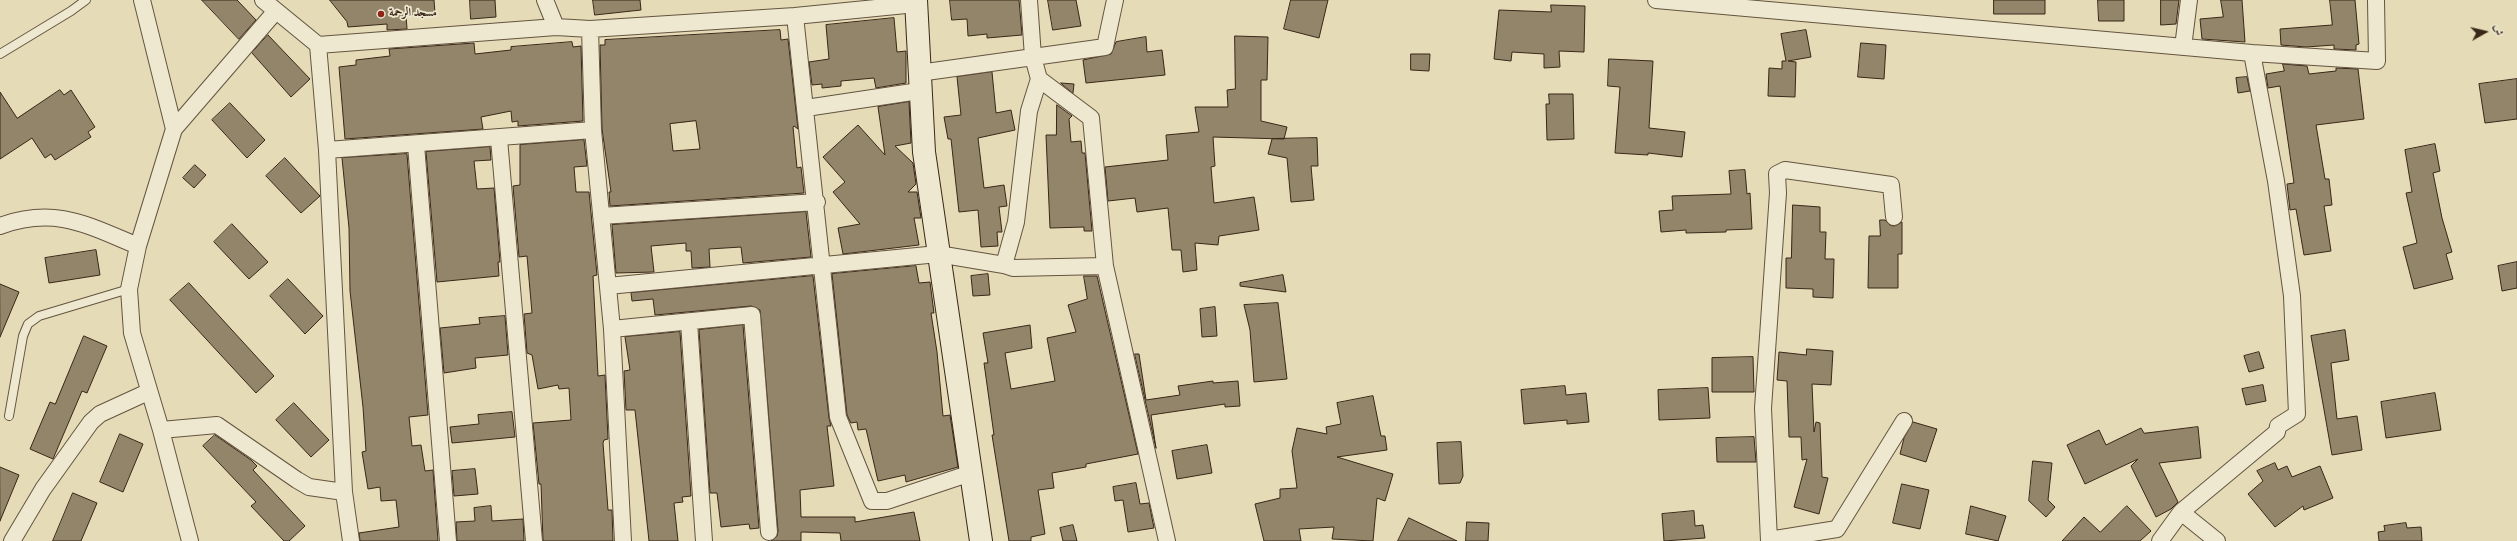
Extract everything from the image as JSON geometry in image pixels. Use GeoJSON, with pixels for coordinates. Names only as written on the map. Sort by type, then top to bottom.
{"type":"FeatureCollection","features":[{"type":"Feature","properties":{"kind":"main road"},"geometry":{"type":"LineString","coordinates":[[916,2],[919,82],[924,152],[980,541]]}},
{"type":"Feature","properties":{"kind":"street"},"geometry":{"type":"LineString","coordinates":[[142,0],[174,129]]}},
{"type":"Feature","properties":{"kind":"street"},"geometry":{"type":"LineString","coordinates":[[263,0],[318,45],[556,27],[590,29],[795,16],[916,2]]}},
{"type":"Feature","properties":{"kind":"street"},"geometry":{"type":"LineString","coordinates":[[545,0],[556,27]]}},
{"type":"Feature","properties":{"kind":"street"},"geometry":{"type":"LineString","coordinates":[[1004,265],[1016,222],[1029,111],[1038,78],[1033,57],[1029,0]]}},
{"type":"Feature","properties":{"kind":"street"},"geometry":{"type":"LineString","coordinates":[[806,108],[1033,57],[1104,47],[1115,0]]}},
{"type":"Feature","properties":{"kind":"street"},"geometry":{"type":"LineString","coordinates":[[1656,0],[1736,4],[2183,47],[2377,62],[2376,0]]}},
{"type":"Feature","properties":{"kind":"street"},"geometry":{"type":"LineString","coordinates":[[2183,47],[2189,0]]}},
{"type":"Feature","properties":{"kind":"street"},"geometry":{"type":"LineString","coordinates":[[190,541],[161,430],[148,392],[132,333],[129,289],[138,246],[174,129],[276,12]]}},
{"type":"Feature","properties":{"kind":"street"},"geometry":{"type":"LineString","coordinates":[[795,16],[838,417],[872,501],[887,502],[971,473]]}},
{"type":"Feature","properties":{"kind":"street"},"geometry":{"type":"LineString","coordinates":[[590,29],[593,130],[612,329],[623,541]]}},
{"type":"Feature","properties":{"kind":"street"},"geometry":{"type":"LineString","coordinates":[[318,45],[327,150],[344,492],[351,541]]}},
{"type":"Feature","properties":{"kind":"street"},"geometry":{"type":"LineString","coordinates":[[2160,541],[2181,512],[2277,432],[2278,426],[2297,414],[2292,296],[2276,181],[2252,53]]}},
{"type":"Feature","properties":{"kind":"street"},"geometry":{"type":"LineString","coordinates":[[1038,78],[1091,118],[1105,266],[1167,541]]}},
{"type":"Feature","properties":{"kind":"street"},"geometry":{"type":"LineString","coordinates":[[327,150],[416,145],[593,130]]}},
{"type":"Feature","properties":{"kind":"street"},"geometry":{"type":"LineString","coordinates":[[499,138],[534,541]]}},
{"type":"Feature","properties":{"kind":"street"},"geometry":{"type":"LineString","coordinates":[[416,145],[448,541]]}},
{"type":"Feature","properties":{"kind":"street"},"geometry":{"type":"LineString","coordinates":[[1894,217],[1891,184],[1785,170],[1777,174],[1778,193],[1763,408],[1769,540],[1837,529],[1904,420]]}},
{"type":"Feature","properties":{"kind":"street"},"geometry":{"type":"LineString","coordinates":[[601,216],[816,202]]}},
{"type":"Feature","properties":{"kind":"street"},"geometry":{"type":"LineString","coordinates":[[0,226],[37,216],[74,220],[138,246]]}},
{"type":"Feature","properties":{"kind":"street"},"geometry":{"type":"LineString","coordinates":[[608,286],[821,264],[938,254],[1004,265],[1013,268],[1105,266]]}},
{"type":"Feature","properties":{"kind":"street"},"geometry":{"type":"LineString","coordinates":[[612,329],[752,315],[769,532]]}},
{"type":"Feature","properties":{"kind":"street"},"geometry":{"type":"LineString","coordinates":[[689,322],[704,541]]}},
{"type":"Feature","properties":{"kind":"street"},"geometry":{"type":"LineString","coordinates":[[12,541],[43,489],[91,422],[100,414],[148,392]]}},
{"type":"Feature","properties":{"kind":"street"},"geometry":{"type":"LineString","coordinates":[[161,430],[217,425],[309,487],[344,492]]}},
{"type":"Feature","properties":{"kind":"street"},"geometry":{"type":"LineString","coordinates":[[2181,512],[2217,541]]}},
{"type":"Feature","properties":{"kind":"lane"},"geometry":{"type":"LineString","coordinates":[[0,54],[78,7],[86,0]]}},
{"type":"Feature","properties":{"kind":"lane"},"geometry":{"type":"LineString","coordinates":[[9,416],[23,336],[28,324],[39,316],[129,289]]}},
{"type":"Feature","properties":{"kind":"building"},"geometry":{"type":"Polygon","coordinates":[[[202,0],[237,0],[256,20],[239,39],[202,0]]]}},
{"type":"Feature","properties":{"kind":"building","name":"مسجد الرحمة"},"geometry":{"type":"Polygon","coordinates":[[[330,0],[434,0],[435,13],[406,15],[407,29],[387,30],[387,24],[348,27],[347,22],[330,0]]]}},
{"type":"Feature","properties":{"kind":"building"},"geometry":{"type":"Polygon","coordinates":[[[470,0],[495,0],[496,17],[471,19],[470,0]]]}},
{"type":"Feature","properties":{"kind":"building"},"geometry":{"type":"Polygon","coordinates":[[[593,0],[640,0],[641,10],[595,15],[593,0]]]}},
{"type":"Feature","properties":{"kind":"building"},"geometry":{"type":"Polygon","coordinates":[[[950,0],[1019,0],[1022,35],[987,38],[987,34],[968,36],[967,19],[952,20],[950,0]]]}},
{"type":"Feature","properties":{"kind":"building"},"geometry":{"type":"Polygon","coordinates":[[[1048,0],[1076,0],[1081,26],[1053,30],[1048,0]]]}},
{"type":"Feature","properties":{"kind":"building"},"geometry":{"type":"Polygon","coordinates":[[[1291,0],[1328,0],[1319,38],[1284,29],[1291,0]]]}},
{"type":"Feature","properties":{"kind":"building"},"geometry":{"type":"Polygon","coordinates":[[[1994,0],[2045,0],[2045,14],[1994,14],[1994,0]]]}},
{"type":"Feature","properties":{"kind":"building"},"geometry":{"type":"Polygon","coordinates":[[[2098,0],[2124,0],[2124,21],[2099,21],[2098,0]]]}},
{"type":"Feature","properties":{"kind":"building"},"geometry":{"type":"Polygon","coordinates":[[[2161,0],[2179,0],[2176,24],[2161,25],[2161,0]]]}},
{"type":"Feature","properties":{"kind":"building"},"geometry":{"type":"Polygon","coordinates":[[[2221,0],[2242,0],[2245,42],[2202,39],[2200,19],[2223,17],[2221,0]]]}},
{"type":"Feature","properties":{"kind":"building"},"geometry":{"type":"Polygon","coordinates":[[[2330,0],[2355,0],[2359,44],[2356,45],[2356,50],[2334,49],[2334,45],[2306,47],[2281,45],[2280,29],[2332,25],[2330,0]]]}},
{"type":"Feature","properties":{"kind":"building"},"geometry":{"type":"Polygon","coordinates":[[[1551,5],[1585,6],[1584,52],[1559,51],[1560,67],[1544,68],[1544,54],[1512,52],[1511,61],[1494,59],[1499,10],[1551,12],[1551,5]]]}},
{"type":"Feature","properties":{"kind":"building"},"geometry":{"type":"Polygon","coordinates":[[[894,18],[897,52],[906,51],[906,83],[876,88],[874,78],[841,81],[841,86],[822,88],[822,84],[812,85],[809,62],[829,59],[826,25],[894,18]]]}},
{"type":"Feature","properties":{"kind":"building"},"geometry":{"type":"Polygon","coordinates":[[[780,30],[781,40],[788,39],[798,129],[794,126],[793,127],[797,168],[801,167],[804,193],[610,206],[609,192],[611,192],[602,129],[600,45],[605,45],[605,40],[780,30]],[[696,121],[670,124],[673,151],[700,149],[696,121]]]}},
{"type":"Feature","properties":{"kind":"building"},"geometry":{"type":"Polygon","coordinates":[[[1806,30],[1811,57],[1788,61],[1796,62],[1795,97],[1768,96],[1769,68],[1782,69],[1782,61],[1786,61],[1781,34],[1806,30]]]}},
{"type":"Feature","properties":{"kind":"building"},"geometry":{"type":"Polygon","coordinates":[[[268,35],[310,79],[291,97],[252,53],[268,35]]]}},
{"type":"Feature","properties":{"kind":"building"},"geometry":{"type":"Polygon","coordinates":[[[1235,36],[1268,37],[1267,80],[1261,80],[1261,121],[1287,127],[1284,139],[1213,137],[1215,166],[1211,167],[1214,203],[1254,197],[1259,230],[1219,236],[1218,245],[1195,243],[1197,270],[1183,272],[1181,250],[1172,250],[1168,208],[1137,212],[1135,198],[1108,201],[1105,167],[1168,160],[1166,135],[1199,132],[1195,107],[1228,107],[1227,90],[1235,89],[1235,36]]]}},
{"type":"Feature","properties":{"kind":"building"},"geometry":{"type":"Polygon","coordinates":[[[1146,37],[1147,52],[1162,50],[1165,75],[1086,83],[1083,60],[1111,54],[1116,42],[1146,37]]]}},
{"type":"Feature","properties":{"kind":"building"},"geometry":{"type":"Polygon","coordinates":[[[572,42],[573,47],[581,46],[583,121],[518,126],[518,121],[512,122],[511,111],[481,117],[483,129],[345,139],[339,67],[356,65],[356,60],[390,56],[389,49],[474,43],[475,54],[511,50],[511,47],[572,42]]]}},
{"type":"Feature","properties":{"kind":"building"},"geometry":{"type":"Polygon","coordinates":[[[1861,43],[1886,45],[1884,79],[1858,77],[1861,43]]]}},
{"type":"Feature","properties":{"kind":"building"},"geometry":{"type":"Polygon","coordinates":[[[1411,54],[1430,54],[1429,71],[1411,70],[1411,54]]]}},
{"type":"Feature","properties":{"kind":"building"},"geometry":{"type":"Polygon","coordinates":[[[1609,59],[1653,61],[1649,128],[1685,132],[1682,157],[1648,153],[1648,155],[1615,153],[1620,87],[1608,86],[1609,59]]]}},
{"type":"Feature","properties":{"kind":"building"},"geometry":{"type":"Polygon","coordinates":[[[2283,64],[2307,66],[2309,74],[2336,71],[2336,68],[2358,69],[2364,119],[2316,125],[2325,179],[2329,179],[2332,205],[2324,206],[2331,251],[2304,255],[2296,209],[2290,210],[2287,184],[2294,183],[2280,86],[2268,88],[2266,74],[2284,71],[2283,64]]]}},
{"type":"Feature","properties":{"kind":"building"},"geometry":{"type":"Polygon","coordinates":[[[992,72],[996,113],[1011,110],[1015,130],[978,138],[984,188],[1004,185],[1007,206],[999,207],[1002,232],[997,232],[998,246],[981,247],[978,210],[959,212],[951,139],[948,139],[944,117],[961,115],[957,77],[992,72]]]}},
{"type":"Feature","properties":{"kind":"building"},"geometry":{"type":"Polygon","coordinates":[[[2247,77],[2250,91],[2238,93],[2236,78],[2247,77]]]}},
{"type":"Feature","properties":{"kind":"building"},"geometry":{"type":"Polygon","coordinates":[[[2517,79],[2517,119],[2485,123],[2479,84],[2517,79]]]}},
{"type":"Feature","properties":{"kind":"building"},"geometry":{"type":"Polygon","coordinates":[[[1061,83],[1074,84],[1073,93],[1061,83]]]}},
{"type":"Feature","properties":{"kind":"building"},"geometry":{"type":"Polygon","coordinates":[[[60,90],[64,95],[71,90],[95,127],[88,132],[91,137],[55,160],[51,154],[45,158],[32,138],[0,159],[0,92],[17,118],[60,90]]]}},
{"type":"Feature","properties":{"kind":"building"},"geometry":{"type":"Polygon","coordinates":[[[1549,94],[1573,94],[1574,139],[1547,140],[1546,104],[1549,104],[1549,94]]]}},
{"type":"Feature","properties":{"kind":"building"},"geometry":{"type":"Polygon","coordinates":[[[909,102],[911,143],[895,146],[913,163],[916,184],[908,192],[917,192],[921,218],[914,218],[919,245],[843,254],[838,228],[860,224],[833,192],[845,182],[823,157],[858,125],[885,155],[878,107],[909,102]]]}},
{"type":"Feature","properties":{"kind":"building"},"geometry":{"type":"Polygon","coordinates":[[[230,103],[265,140],[247,158],[212,120],[230,103]]]}},
{"type":"Feature","properties":{"kind":"building"},"geometry":{"type":"Polygon","coordinates":[[[1057,105],[1072,116],[1069,119],[1071,142],[1081,141],[1082,153],[1085,153],[1092,231],[1084,231],[1084,227],[1050,228],[1046,135],[1056,135],[1057,105]]]}},
{"type":"Feature","properties":{"kind":"building"},"geometry":{"type":"Polygon","coordinates":[[[1317,138],[1318,166],[1311,166],[1314,200],[1291,202],[1287,158],[1268,154],[1272,139],[1317,138]]]}},
{"type":"Feature","properties":{"kind":"building"},"geometry":{"type":"Polygon","coordinates":[[[584,140],[587,166],[574,167],[576,192],[589,192],[597,275],[593,276],[598,376],[605,375],[608,439],[604,440],[603,443],[608,510],[612,510],[613,541],[543,541],[541,484],[539,484],[533,423],[571,420],[569,388],[559,389],[558,385],[538,389],[532,355],[527,353],[524,314],[532,313],[527,256],[519,257],[513,186],[520,185],[520,145],[584,140]]]}},
{"type":"Feature","properties":{"kind":"building"},"geometry":{"type":"Polygon","coordinates":[[[2435,144],[2440,171],[2433,173],[2442,218],[2452,252],[2446,254],[2453,279],[2414,289],[2403,247],[2417,243],[2406,193],[2412,192],[2405,150],[2435,144]]]}},
{"type":"Feature","properties":{"kind":"building"},"geometry":{"type":"Polygon","coordinates":[[[490,147],[491,160],[474,161],[477,189],[494,188],[500,262],[498,262],[499,276],[437,282],[426,152],[490,147]]]}},
{"type":"Feature","properties":{"kind":"building"},"geometry":{"type":"Polygon","coordinates":[[[407,154],[428,415],[409,417],[412,446],[421,445],[425,471],[433,470],[438,541],[360,541],[359,533],[399,527],[396,500],[381,501],[380,487],[368,489],[362,452],[366,451],[363,407],[350,291],[349,228],[342,158],[407,154]]]}},
{"type":"Feature","properties":{"kind":"building"},"geometry":{"type":"Polygon","coordinates":[[[285,158],[320,196],[301,213],[266,176],[285,158]]]}},
{"type":"Feature","properties":{"kind":"building"},"geometry":{"type":"Polygon","coordinates":[[[195,165],[206,175],[194,188],[183,178],[195,165]]]}},
{"type":"Feature","properties":{"kind":"building"},"geometry":{"type":"Polygon","coordinates":[[[1745,170],[1747,194],[1750,193],[1752,229],[1726,230],[1726,232],[1686,233],[1686,230],[1661,232],[1659,211],[1673,210],[1672,196],[1731,194],[1729,171],[1745,170]]]}},
{"type":"Feature","properties":{"kind":"building"},"geometry":{"type":"Polygon","coordinates":[[[1793,205],[1820,207],[1820,232],[1826,232],[1825,259],[1834,259],[1833,298],[1813,297],[1813,289],[1786,288],[1786,258],[1791,258],[1793,205]]]}},
{"type":"Feature","properties":{"kind":"building"},"geometry":{"type":"Polygon","coordinates":[[[806,212],[811,257],[743,263],[741,247],[709,249],[710,267],[692,268],[691,251],[686,251],[686,243],[651,246],[654,272],[616,273],[612,225],[806,212]]]}},
{"type":"Feature","properties":{"kind":"building"},"geometry":{"type":"Polygon","coordinates":[[[1880,220],[1885,220],[1890,225],[1894,226],[1902,222],[1902,254],[1898,254],[1898,288],[1868,288],[1869,236],[1880,236],[1880,220]]]}},
{"type":"Feature","properties":{"kind":"building"},"geometry":{"type":"Polygon","coordinates":[[[232,224],[268,262],[249,279],[214,242],[232,224]]]}},
{"type":"Feature","properties":{"kind":"building"},"geometry":{"type":"Polygon","coordinates":[[[96,250],[100,275],[49,283],[45,258],[96,250]]]}},
{"type":"Feature","properties":{"kind":"building"},"geometry":{"type":"Polygon","coordinates":[[[2517,262],[2517,288],[2502,291],[2498,266],[2517,262]]]}},
{"type":"Feature","properties":{"kind":"building"},"geometry":{"type":"Polygon","coordinates":[[[916,266],[919,283],[930,282],[934,313],[931,313],[937,352],[943,416],[950,415],[958,467],[906,482],[905,475],[878,481],[866,429],[858,430],[857,422],[851,423],[847,415],[832,274],[916,266]]]}},
{"type":"Feature","properties":{"kind":"building"},"geometry":{"type":"Polygon","coordinates":[[[988,274],[990,295],[973,296],[971,276],[988,274]]]}},
{"type":"Feature","properties":{"kind":"building"},"geometry":{"type":"Polygon","coordinates":[[[1283,275],[1286,292],[1240,286],[1240,283],[1283,275]]]}},
{"type":"Feature","properties":{"kind":"building"},"geometry":{"type":"Polygon","coordinates":[[[813,276],[831,426],[827,426],[834,486],[800,490],[801,517],[855,517],[855,522],[914,512],[920,541],[841,541],[840,533],[801,532],[801,541],[771,541],[777,536],[778,531],[760,310],[751,306],[655,315],[653,299],[632,301],[631,293],[813,276]]]}},
{"type":"Feature","properties":{"kind":"building"},"geometry":{"type":"Polygon","coordinates":[[[1084,276],[1097,276],[1138,454],[1086,464],[1086,467],[1052,473],[1054,488],[1038,490],[1045,534],[1031,537],[1031,541],[1009,541],[992,435],[994,435],[984,363],[988,363],[983,333],[1030,325],[1032,348],[1005,353],[1011,389],[1055,381],[1047,338],[1076,332],[1068,305],[1087,299],[1084,276]]]}},
{"type":"Feature","properties":{"kind":"building"},"geometry":{"type":"Polygon","coordinates":[[[288,279],[323,316],[305,334],[270,296],[288,279]]]}},
{"type":"Feature","properties":{"kind":"building"},"geometry":{"type":"Polygon","coordinates":[[[189,283],[274,376],[256,393],[170,300],[189,283]]]}},
{"type":"Feature","properties":{"kind":"building"},"geometry":{"type":"Polygon","coordinates":[[[0,284],[19,292],[0,337],[0,284]]]}},
{"type":"Feature","properties":{"kind":"building"},"geometry":{"type":"Polygon","coordinates":[[[1278,303],[1287,379],[1254,382],[1250,330],[1244,305],[1278,303]]]}},
{"type":"Feature","properties":{"kind":"building"},"geometry":{"type":"Polygon","coordinates":[[[1215,307],[1217,336],[1202,337],[1200,309],[1215,307]]]}},
{"type":"Feature","properties":{"kind":"building"},"geometry":{"type":"Polygon","coordinates":[[[505,316],[508,355],[475,358],[476,368],[444,373],[440,328],[480,324],[479,318],[505,316]]]}},
{"type":"Feature","properties":{"kind":"building"},"geometry":{"type":"Polygon","coordinates":[[[743,325],[759,528],[750,529],[749,524],[721,527],[717,493],[710,493],[699,330],[743,325]]]}},
{"type":"Feature","properties":{"kind":"building"},"geometry":{"type":"Polygon","coordinates":[[[2345,330],[2349,360],[2331,363],[2337,419],[2357,416],[2362,450],[2332,455],[2311,336],[2345,330]]]}},
{"type":"Feature","properties":{"kind":"building"},"geometry":{"type":"Polygon","coordinates":[[[680,332],[691,496],[682,497],[683,502],[674,503],[678,541],[649,541],[635,410],[626,410],[624,371],[630,370],[625,337],[680,332]]]}},
{"type":"Feature","properties":{"kind":"building"},"geometry":{"type":"Polygon","coordinates":[[[84,336],[107,346],[87,393],[82,391],[53,459],[30,449],[50,402],[55,404],[84,336]]]}},
{"type":"Feature","properties":{"kind":"building"},"geometry":{"type":"Polygon","coordinates":[[[1807,349],[1833,351],[1831,385],[1812,384],[1814,432],[1816,422],[1820,423],[1822,477],[1828,478],[1819,514],[1794,507],[1807,459],[1802,460],[1801,437],[1789,437],[1787,381],[1777,380],[1779,352],[1806,355],[1807,349]]]}},
{"type":"Feature","properties":{"kind":"building"},"geometry":{"type":"Polygon","coordinates":[[[2259,352],[2264,368],[2249,372],[2244,356],[2259,352]]]}},
{"type":"Feature","properties":{"kind":"building"},"geometry":{"type":"Polygon","coordinates":[[[1135,354],[1139,354],[1146,400],[1180,395],[1178,386],[1213,381],[1213,383],[1238,381],[1240,406],[1225,407],[1225,404],[1151,415],[1156,448],[1135,354]]]}},
{"type":"Feature","properties":{"kind":"building"},"geometry":{"type":"Polygon","coordinates":[[[1753,357],[1754,392],[1712,392],[1712,358],[1753,357]]]}},
{"type":"Feature","properties":{"kind":"building"},"geometry":{"type":"Polygon","coordinates":[[[2263,385],[2266,401],[2246,405],[2242,389],[2263,385]]]}},
{"type":"Feature","properties":{"kind":"building"},"geometry":{"type":"Polygon","coordinates":[[[1565,386],[1566,395],[1586,393],[1589,422],[1567,424],[1567,420],[1524,424],[1521,390],[1565,386]]]}},
{"type":"Feature","properties":{"kind":"building"},"geometry":{"type":"Polygon","coordinates":[[[1708,388],[1710,418],[1659,420],[1658,390],[1708,388]]]}},
{"type":"Feature","properties":{"kind":"building"},"geometry":{"type":"Polygon","coordinates":[[[2435,393],[2441,430],[2386,438],[2381,402],[2435,393]]]}},
{"type":"Feature","properties":{"kind":"building"},"geometry":{"type":"Polygon","coordinates":[[[1373,396],[1381,436],[1385,436],[1387,450],[1337,457],[1393,474],[1385,501],[1377,498],[1373,541],[1332,539],[1334,527],[1299,529],[1301,541],[1264,541],[1255,504],[1280,498],[1280,489],[1297,488],[1292,451],[1297,428],[1327,434],[1326,427],[1341,424],[1337,403],[1373,396]]]}},
{"type":"Feature","properties":{"kind":"building"},"geometry":{"type":"Polygon","coordinates":[[[294,403],[329,440],[311,457],[276,420],[294,403]]]}},
{"type":"Feature","properties":{"kind":"building"},"geometry":{"type":"Polygon","coordinates":[[[512,412],[515,437],[452,443],[450,427],[479,424],[478,415],[512,412]]]}},
{"type":"Feature","properties":{"kind":"building"},"geometry":{"type":"Polygon","coordinates":[[[1913,422],[1937,429],[1926,462],[1900,454],[1904,438],[1913,422]]]}},
{"type":"Feature","properties":{"kind":"building"},"geometry":{"type":"Polygon","coordinates":[[[2198,427],[2201,458],[2159,463],[2178,502],[2171,509],[2156,517],[2131,466],[2138,459],[2085,484],[2067,445],[2099,430],[2106,445],[2141,428],[2144,433],[2198,427]]]}},
{"type":"Feature","properties":{"kind":"building"},"geometry":{"type":"Polygon","coordinates":[[[120,434],[143,444],[123,492],[100,482],[120,434]]]}},
{"type":"Feature","properties":{"kind":"building"},"geometry":{"type":"Polygon","coordinates":[[[215,435],[251,460],[257,466],[253,470],[305,526],[289,541],[284,541],[251,506],[256,502],[203,446],[215,435]]]}},
{"type":"Feature","properties":{"kind":"building"},"geometry":{"type":"Polygon","coordinates":[[[1754,437],[1756,462],[1717,462],[1716,438],[1754,437]]]}},
{"type":"Feature","properties":{"kind":"building"},"geometry":{"type":"Polygon","coordinates":[[[1461,442],[1463,476],[1460,483],[1439,484],[1437,443],[1461,442]]]}},
{"type":"Feature","properties":{"kind":"building"},"geometry":{"type":"Polygon","coordinates":[[[1207,445],[1212,473],[1177,479],[1172,451],[1207,445]]]}},
{"type":"Feature","properties":{"kind":"building"},"geometry":{"type":"Polygon","coordinates":[[[2033,461],[2052,463],[2048,500],[2055,507],[2046,517],[2029,501],[2033,461]]]}},
{"type":"Feature","properties":{"kind":"building"},"geometry":{"type":"Polygon","coordinates":[[[2275,463],[2278,470],[2287,466],[2292,477],[2320,466],[2333,498],[2304,510],[2303,506],[2275,527],[2248,494],[2263,481],[2257,471],[2275,463]]]}},
{"type":"Feature","properties":{"kind":"building"},"geometry":{"type":"Polygon","coordinates":[[[0,467],[19,475],[0,521],[0,467]]]}},
{"type":"Feature","properties":{"kind":"building"},"geometry":{"type":"Polygon","coordinates":[[[475,469],[478,494],[454,496],[452,471],[475,469]]]}},
{"type":"Feature","properties":{"kind":"building"},"geometry":{"type":"Polygon","coordinates":[[[1136,483],[1140,504],[1149,503],[1154,528],[1128,532],[1123,500],[1115,501],[1113,487],[1136,483]]]}},
{"type":"Feature","properties":{"kind":"building"},"geometry":{"type":"Polygon","coordinates":[[[1902,484],[1929,490],[1920,529],[1893,523],[1902,484]]]}},
{"type":"Feature","properties":{"kind":"building"},"geometry":{"type":"Polygon","coordinates":[[[73,493],[97,503],[81,541],[53,541],[73,493]]]}},
{"type":"Feature","properties":{"kind":"building"},"geometry":{"type":"Polygon","coordinates":[[[491,506],[492,521],[523,519],[524,541],[457,541],[456,522],[475,521],[474,508],[491,506]]]}},
{"type":"Feature","properties":{"kind":"building"},"geometry":{"type":"Polygon","coordinates":[[[1971,506],[2006,516],[1998,541],[1966,534],[1971,506]]]}},
{"type":"Feature","properties":{"kind":"building"},"geometry":{"type":"Polygon","coordinates":[[[2127,506],[2151,531],[2140,541],[2062,541],[2084,517],[2100,532],[2127,506]]]}},
{"type":"Feature","properties":{"kind":"building"},"geometry":{"type":"Polygon","coordinates":[[[1694,511],[1695,526],[1703,525],[1705,538],[1664,541],[1662,514],[1694,511]]]}},
{"type":"Feature","properties":{"kind":"building"},"geometry":{"type":"Polygon","coordinates":[[[1409,518],[1457,541],[1398,541],[1409,518]]]}},
{"type":"Feature","properties":{"kind":"building"},"geometry":{"type":"Polygon","coordinates":[[[1467,522],[1489,523],[1488,541],[1466,541],[1467,522]]]}},
{"type":"Feature","properties":{"kind":"building"},"geometry":{"type":"Polygon","coordinates":[[[2406,523],[2407,528],[2421,527],[2422,541],[2379,541],[2378,532],[2385,531],[2384,526],[2406,523]]]}},
{"type":"Feature","properties":{"kind":"building"},"geometry":{"type":"Polygon","coordinates":[[[1073,525],[1077,541],[1063,541],[1060,528],[1073,525]]]}},
{"type":"Feature","properties":{"kind":"place","name":"مسجد الرحمة"},"geometry":{"type":"Point","coordinates":[381,14]}}]}
